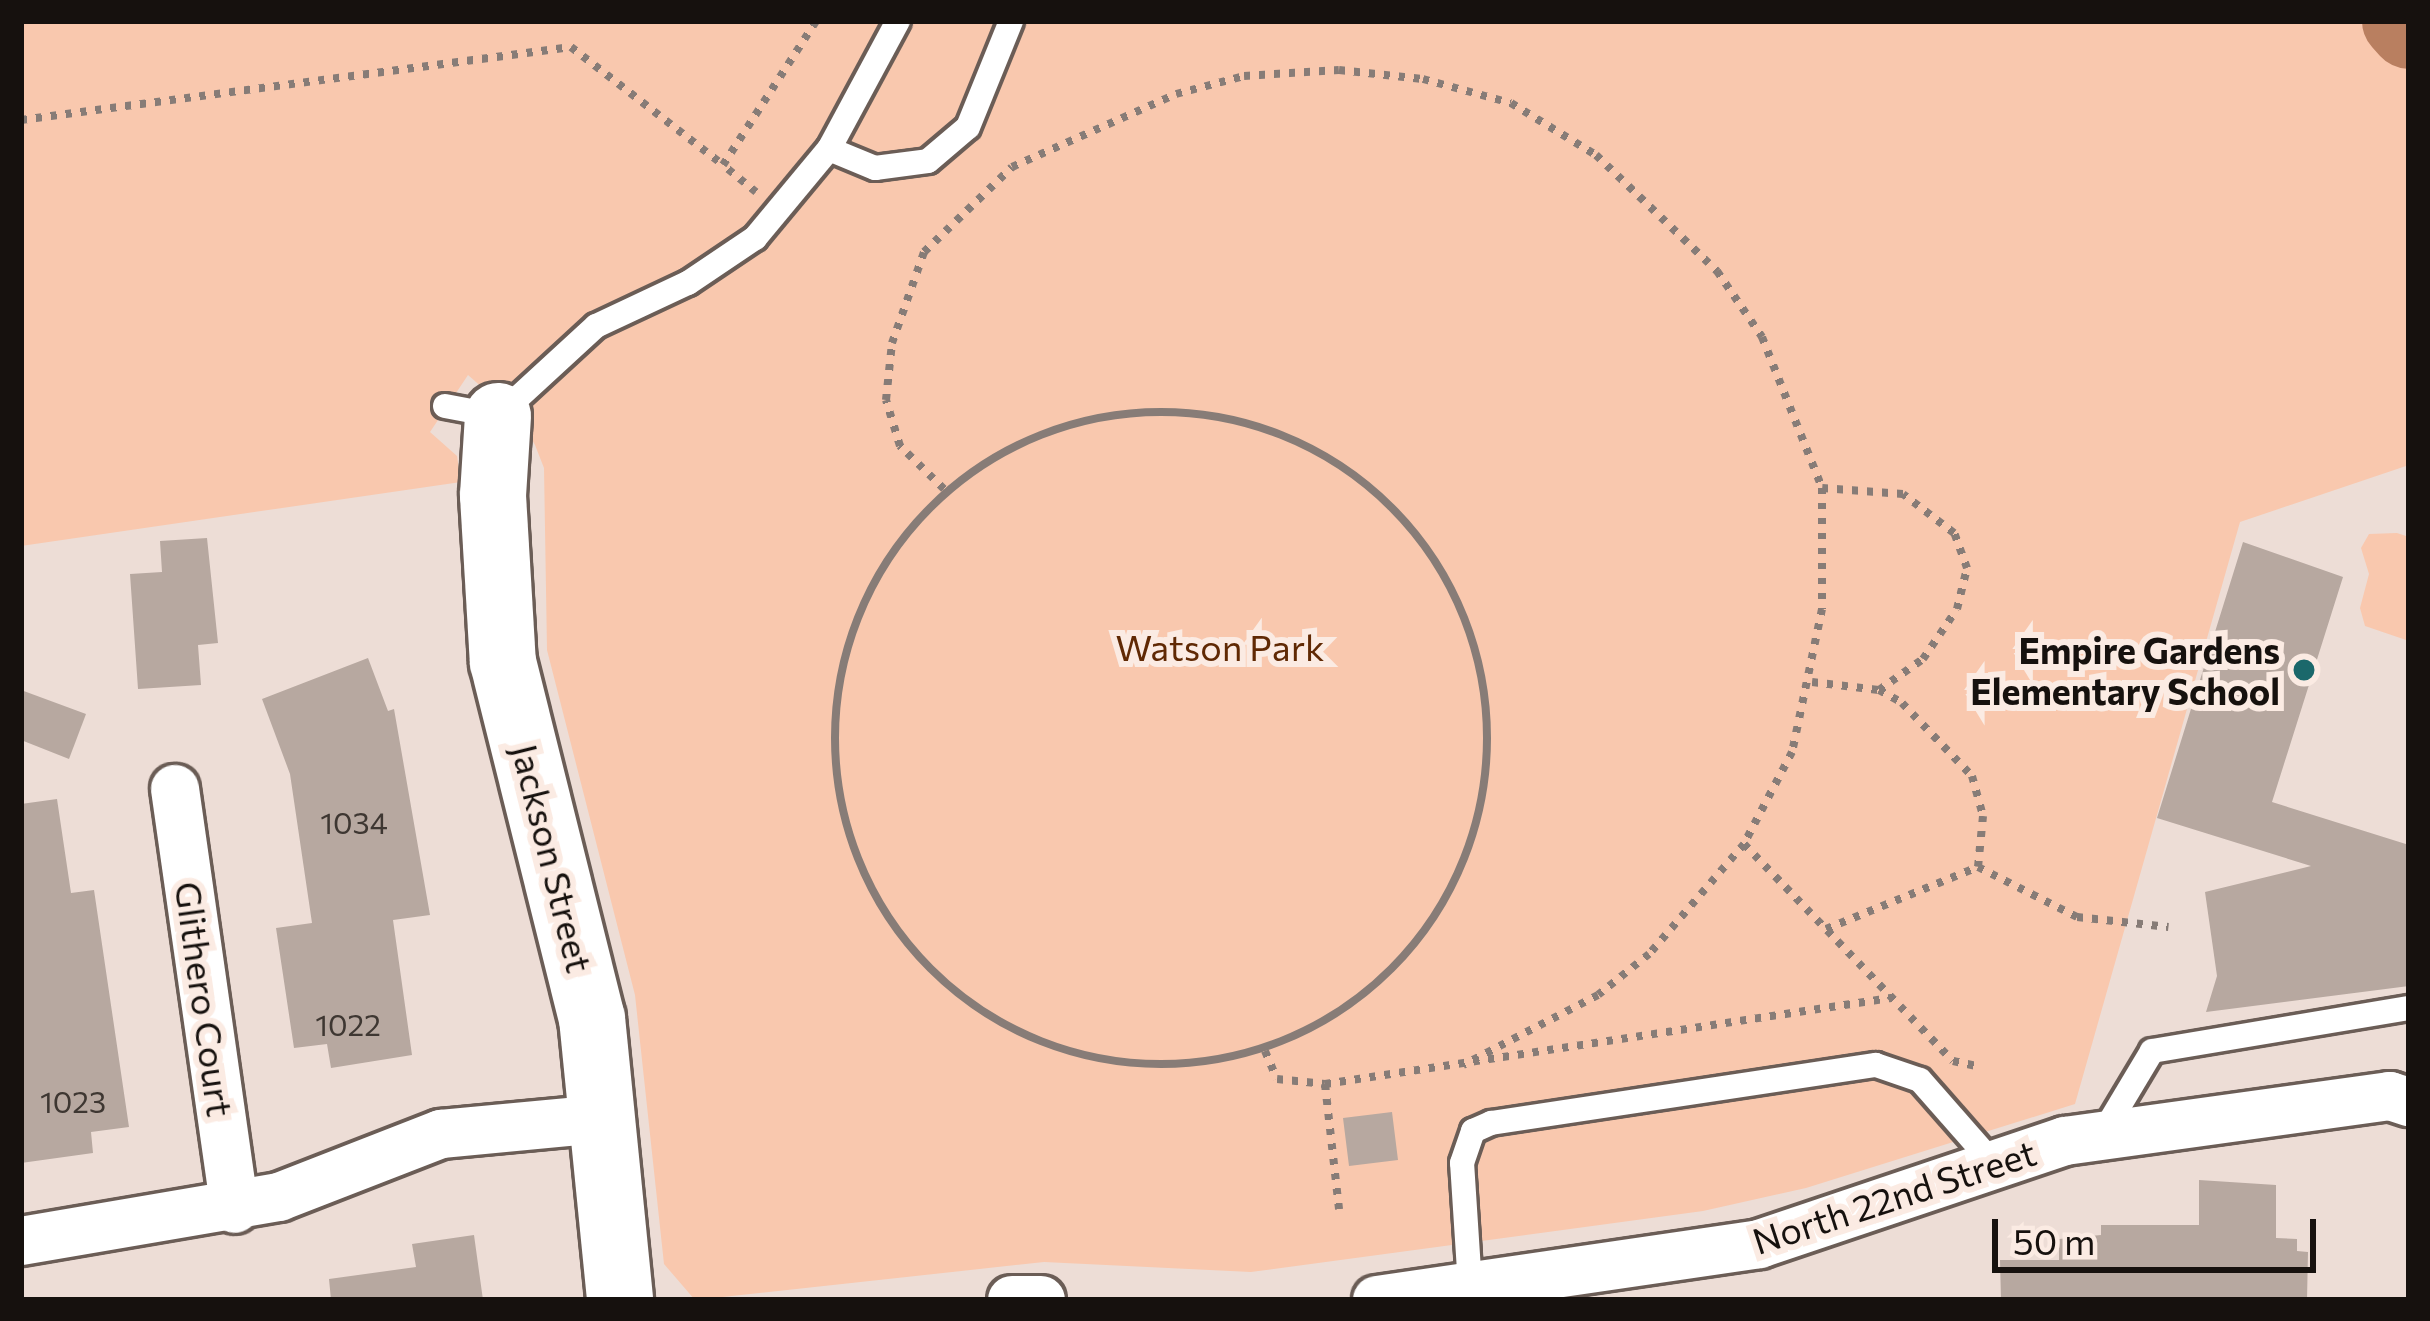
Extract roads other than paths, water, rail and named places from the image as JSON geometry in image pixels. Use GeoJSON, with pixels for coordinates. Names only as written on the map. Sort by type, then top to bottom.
{"type":"FeatureCollection","features":[{"type":"Feature","properties":{"kind":"street","name":"Jackson Street"},"geometry":{"type":"LineString","coordinates":[[471,411],[493,496],[503,662],[580,961],[620,1300]]}},
{"type":"Feature","properties":{"kind":"street","name":"Glithero Court"},"geometry":{"type":"LineString","coordinates":[[176,789],[235,1209]]}},
{"type":"Feature","properties":{"kind":"street","name":"North 22nd Street"},"geometry":{"type":"LineString","coordinates":[[1377,1300],[1759,1244],[1993,1163],[2100,1138],[2390,1096],[2409,1102]]}},
{"type":"Feature","properties":{"kind":"street"},"geometry":{"type":"LineString","coordinates":[[21,1241],[235,1209],[309,1189],[441,1134],[602,1119]]}},
{"type":"Feature","properties":{"kind":"street"},"geometry":{"type":"LineString","coordinates":[[1012,1300],[1041,1300]]}},
{"type":"Feature","properties":{"kind":"lane"},"geometry":{"type":"LineString","coordinates":[[471,411],[596,326],[688,283],[755,238],[829,149],[898,21]]}},
{"type":"Feature","properties":{"kind":"lane"},"geometry":{"type":"LineString","coordinates":[[829,149],[875,168],[928,161],[968,127],[1011,21]]}},
{"type":"Feature","properties":{"kind":"lane"},"geometry":{"type":"LineString","coordinates":[[2100,1138],[2152,1051],[2409,1008]]}},
{"type":"Feature","properties":{"kind":"lane"},"geometry":{"type":"LineString","coordinates":[[1470,1286],[1462,1163],[1473,1131],[1491,1123],[1876,1065],[1920,1080],[1993,1163]]}},
{"type":"Feature","properties":{"kind":"waterway"},"geometry":{"type":"LineString","coordinates":[[2401,21],[2409,30]]}},
{"type":"Feature","properties":{"kind":"place","name":"Empire Gardens Elementary School"},"geometry":{"type":"Point","coordinates":[2304,670]}},
{"type":"Feature","properties":{"kind":"park label","name":"Watson Park"},"geometry":{"type":"Point","coordinates":[1220,647]}}]}
